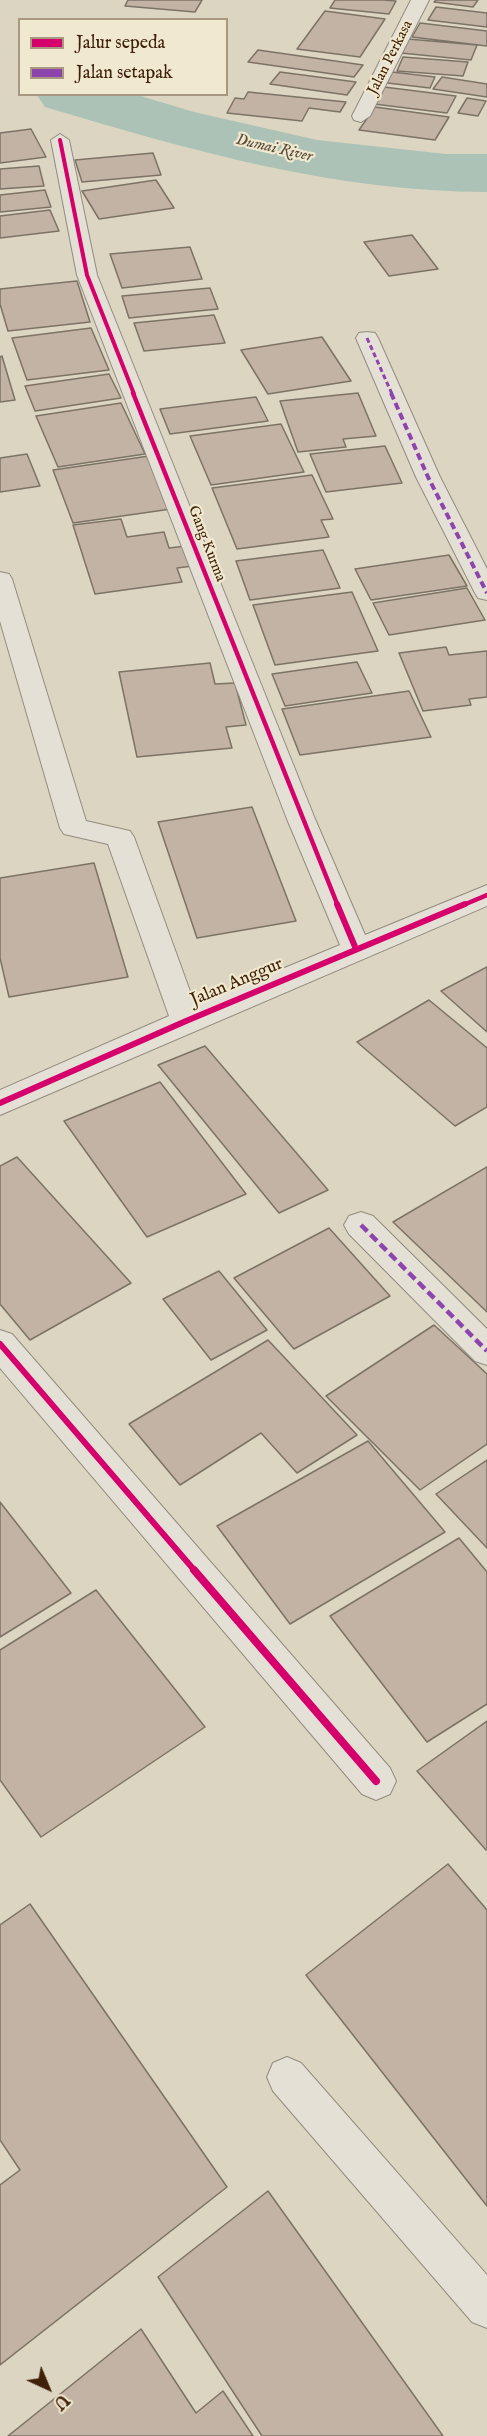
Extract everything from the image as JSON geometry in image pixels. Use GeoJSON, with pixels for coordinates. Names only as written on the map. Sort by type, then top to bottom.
{"type":"FeatureCollection","features":[{"type":"Feature","properties":{"kind":"street","name":"Jalan Perkasa"},"geometry":{"type":"LineString","coordinates":[[361,116],[420,0]]}},
{"type":"Feature","properties":{"kind":"street","name":"Gang Kurma"},"geometry":{"type":"LineString","coordinates":[[60,140],[87,274],[301,819],[356,948]]}},
{"type":"Feature","properties":{"kind":"street"},"geometry":{"type":"LineString","coordinates":[[367,338],[428,477],[487,593]]}},
{"type":"Feature","properties":{"kind":"street"},"geometry":{"type":"LineString","coordinates":[[0,579],[74,828],[120,837],[186,1021]]}},
{"type":"Feature","properties":{"kind":"street","name":"Jalan Anggur"},"geometry":{"type":"LineString","coordinates":[[0,1103],[356,948],[487,896]]}},
{"type":"Feature","properties":{"kind":"street"},"geometry":{"type":"LineString","coordinates":[[361,1225],[487,1351]]}},
{"type":"Feature","properties":{"kind":"street"},"geometry":{"type":"LineString","coordinates":[[0,1344],[375,1781]]}},
{"type":"Feature","properties":{"kind":"lane"},"geometry":{"type":"LineString","coordinates":[[287,2077],[487,2307]]}},
{"type":"Feature","properties":{"kind":"building"},"geometry":{"type":"Polygon","coordinates":[[[128,0],[202,0],[195,12],[125,6],[128,0]]]}},
{"type":"Feature","properties":{"kind":"building"},"geometry":{"type":"Polygon","coordinates":[[[335,0],[396,1],[389,14],[330,8],[335,0]]]}},
{"type":"Feature","properties":{"kind":"building"},"geometry":{"type":"Polygon","coordinates":[[[436,0],[478,0],[473,7],[434,2],[436,0]]]}},
{"type":"Feature","properties":{"kind":"building"},"geometry":{"type":"Polygon","coordinates":[[[436,7],[487,13],[487,27],[428,20],[436,7]]]}},
{"type":"Feature","properties":{"kind":"building"},"geometry":{"type":"Polygon","coordinates":[[[325,11],[385,19],[360,57],[297,49],[325,11]]]}},
{"type":"Feature","properties":{"kind":"building"},"geometry":{"type":"Polygon","coordinates":[[[420,23],[487,31],[487,46],[412,37],[420,23]]]}},
{"type":"Feature","properties":{"kind":"building"},"geometry":{"type":"Polygon","coordinates":[[[408,39],[477,45],[471,60],[401,53],[408,39]]]}},
{"type":"Feature","properties":{"kind":"building"},"geometry":{"type":"Polygon","coordinates":[[[258,50],[363,65],[354,77],[248,62],[258,50]]]}},
{"type":"Feature","properties":{"kind":"building"},"geometry":{"type":"Polygon","coordinates":[[[403,57],[468,62],[463,76],[397,71],[403,57]]]}},
{"type":"Feature","properties":{"kind":"building"},"geometry":{"type":"Polygon","coordinates":[[[280,72],[356,82],[347,95],[270,84],[280,72]]]}},
{"type":"Feature","properties":{"kind":"building"},"geometry":{"type":"Polygon","coordinates":[[[392,72],[435,77],[430,88],[387,83],[392,72]]]}},
{"type":"Feature","properties":{"kind":"building"},"geometry":{"type":"Polygon","coordinates":[[[442,77],[487,84],[487,97],[433,89],[442,77]]]}},
{"type":"Feature","properties":{"kind":"building"},"geometry":{"type":"Polygon","coordinates":[[[384,87],[456,96],[447,113],[374,104],[384,87]]]}},
{"type":"Feature","properties":{"kind":"building"},"geometry":{"type":"Polygon","coordinates":[[[248,92],[346,102],[340,112],[309,108],[302,121],[227,113],[235,98],[244,99],[248,92]]]}},
{"type":"Feature","properties":{"kind":"building"},"geometry":{"type":"Polygon","coordinates":[[[467,98],[486,101],[478,116],[458,113],[467,98]]]}},
{"type":"Feature","properties":{"kind":"building"},"geometry":{"type":"Polygon","coordinates":[[[375,107],[449,117],[435,140],[359,130],[375,107]]]}},
{"type":"Feature","properties":{"kind":"building"},"geometry":{"type":"Polygon","coordinates":[[[31,129],[46,157],[0,163],[0,133],[31,129]]]}},
{"type":"Feature","properties":{"kind":"building"},"geometry":{"type":"Polygon","coordinates":[[[153,153],[161,175],[82,182],[75,160],[153,153]]]}},
{"type":"Feature","properties":{"kind":"building"},"geometry":{"type":"Polygon","coordinates":[[[39,166],[44,186],[0,189],[0,169],[39,166]]]}},
{"type":"Feature","properties":{"kind":"building"},"geometry":{"type":"Polygon","coordinates":[[[156,180],[174,208],[99,219],[82,191],[156,180]]]}},
{"type":"Feature","properties":{"kind":"building"},"geometry":{"type":"Polygon","coordinates":[[[45,190],[51,207],[0,212],[0,195],[45,190]]]}},
{"type":"Feature","properties":{"kind":"building"},"geometry":{"type":"Polygon","coordinates":[[[50,210],[59,231],[0,238],[0,216],[50,210]]]}},
{"type":"Feature","properties":{"kind":"building"},"geometry":{"type":"Polygon","coordinates":[[[412,235],[438,269],[389,276],[364,242],[412,235]]]}},
{"type":"Feature","properties":{"kind":"building"},"geometry":{"type":"Polygon","coordinates":[[[190,247],[202,279],[122,288],[110,254],[190,247]]]}},
{"type":"Feature","properties":{"kind":"building"},"geometry":{"type":"Polygon","coordinates":[[[77,281],[90,322],[8,331],[0,304],[0,289],[77,281]]]}},
{"type":"Feature","properties":{"kind":"building"},"geometry":{"type":"Polygon","coordinates":[[[210,288],[218,309],[129,318],[122,296],[210,288]]]}},
{"type":"Feature","properties":{"kind":"building"},"geometry":{"type":"Polygon","coordinates":[[[214,315],[225,343],[144,351],[134,323],[214,315]]]}},
{"type":"Feature","properties":{"kind":"building"},"geometry":{"type":"Polygon","coordinates":[[[91,328],[109,370],[27,380],[12,338],[91,328]]]}},
{"type":"Feature","properties":{"kind":"building"},"geometry":{"type":"Polygon","coordinates":[[[322,337],[351,381],[268,394],[241,350],[322,337]]]}},
{"type":"Feature","properties":{"kind":"building"},"geometry":{"type":"Polygon","coordinates":[[[2,356],[15,400],[0,402],[0,357],[2,356]]]}},
{"type":"Feature","properties":{"kind":"building"},"geometry":{"type":"Polygon","coordinates":[[[109,374],[121,398],[35,411],[25,386],[109,374]]]}},
{"type":"Feature","properties":{"kind":"building"},"geometry":{"type":"Polygon","coordinates":[[[358,393],[376,436],[343,439],[346,447],[298,452],[280,401],[358,393]]]}},
{"type":"Feature","properties":{"kind":"building"},"geometry":{"type":"Polygon","coordinates":[[[256,397],[268,421],[170,434],[160,409],[256,397]]]}},
{"type":"Feature","properties":{"kind":"building"},"geometry":{"type":"Polygon","coordinates":[[[121,403],[145,454],[58,467],[36,416],[121,403]]]}},
{"type":"Feature","properties":{"kind":"building"},"geometry":{"type":"Polygon","coordinates":[[[281,424],[304,472],[211,485],[190,436],[281,424]]]}},
{"type":"Feature","properties":{"kind":"building"},"geometry":{"type":"Polygon","coordinates":[[[385,446],[402,483],[326,492],[310,454],[385,446]]]}},
{"type":"Feature","properties":{"kind":"building"},"geometry":{"type":"Polygon","coordinates":[[[27,454],[40,486],[0,492],[0,458],[27,454]]]}},
{"type":"Feature","properties":{"kind":"building"},"geometry":{"type":"Polygon","coordinates":[[[149,456],[171,509],[73,523],[53,470],[149,456]]]}},
{"type":"Feature","properties":{"kind":"building"},"geometry":{"type":"Polygon","coordinates":[[[312,475],[333,519],[321,520],[329,537],[237,549],[212,488],[312,475]]]}},
{"type":"Feature","properties":{"kind":"building"},"geometry":{"type":"Polygon","coordinates":[[[121,519],[127,537],[164,532],[169,548],[186,546],[193,566],[177,568],[182,582],[95,594],[73,525],[121,519]]]}},
{"type":"Feature","properties":{"kind":"building"},"geometry":{"type":"Polygon","coordinates":[[[323,550],[340,588],[250,600],[236,561],[323,550]]]}},
{"type":"Feature","properties":{"kind":"building"},"geometry":{"type":"Polygon","coordinates":[[[449,555],[467,586],[371,600],[355,569],[449,555]]]}},
{"type":"Feature","properties":{"kind":"building"},"geometry":{"type":"Polygon","coordinates":[[[467,588],[485,620],[389,635],[373,603],[467,588]]]}},
{"type":"Feature","properties":{"kind":"building"},"geometry":{"type":"Polygon","coordinates":[[[352,592],[378,651],[275,665],[253,605],[352,592]]]}},
{"type":"Feature","properties":{"kind":"building"},"geometry":{"type":"Polygon","coordinates":[[[446,647],[449,655],[487,651],[487,697],[469,699],[471,705],[423,711],[399,653],[446,647]]]}},
{"type":"Feature","properties":{"kind":"building"},"geometry":{"type":"Polygon","coordinates":[[[357,662],[372,693],[285,706],[272,674],[357,662]]]}},
{"type":"Feature","properties":{"kind":"building"},"geometry":{"type":"Polygon","coordinates":[[[210,663],[215,684],[235,683],[246,725],[226,727],[232,748],[137,757],[119,672],[210,663]]]}},
{"type":"Feature","properties":{"kind":"building"},"geometry":{"type":"Polygon","coordinates":[[[409,691],[431,737],[300,755],[282,709],[409,691]]]}},
{"type":"Feature","properties":{"kind":"building"},"geometry":{"type":"Polygon","coordinates":[[[252,807],[296,921],[197,938],[158,822],[252,807]]]}},
{"type":"Feature","properties":{"kind":"building"},"geometry":{"type":"Polygon","coordinates":[[[94,863],[128,977],[9,997],[0,958],[0,878],[94,863]]]}},
{"type":"Feature","properties":{"kind":"building"},"geometry":{"type":"Polygon","coordinates":[[[487,967],[487,1032],[441,991],[487,967]]]}},
{"type":"Feature","properties":{"kind":"building"},"geometry":{"type":"Polygon","coordinates":[[[429,1000],[487,1048],[487,1107],[455,1126],[357,1042],[429,1000]]]}},
{"type":"Feature","properties":{"kind":"building"},"geometry":{"type":"Polygon","coordinates":[[[205,1046],[328,1190],[279,1213],[158,1065],[205,1046]]]}},
{"type":"Feature","properties":{"kind":"building"},"geometry":{"type":"Polygon","coordinates":[[[160,1082],[246,1194],[147,1237],[64,1121],[160,1082]]]}},
{"type":"Feature","properties":{"kind":"building"},"geometry":{"type":"Polygon","coordinates":[[[17,1157],[131,1283],[30,1340],[0,1304],[0,1166],[17,1157]]]}},
{"type":"Feature","properties":{"kind":"building"},"geometry":{"type":"Polygon","coordinates":[[[487,1167],[487,1312],[393,1222],[487,1167]]]}},
{"type":"Feature","properties":{"kind":"building"},"geometry":{"type":"Polygon","coordinates":[[[329,1228],[390,1296],[294,1349],[234,1278],[329,1228]]]}},
{"type":"Feature","properties":{"kind":"building"},"geometry":{"type":"Polygon","coordinates":[[[219,1271],[267,1330],[211,1360],[163,1299],[219,1271]]]}},
{"type":"Feature","properties":{"kind":"building"},"geometry":{"type":"Polygon","coordinates":[[[434,1325],[487,1374],[487,1444],[420,1490],[326,1396],[434,1325]]]}},
{"type":"Feature","properties":{"kind":"building"},"geometry":{"type":"Polygon","coordinates":[[[268,1340],[357,1435],[297,1473],[261,1433],[180,1485],[129,1424],[268,1340]]]}},
{"type":"Feature","properties":{"kind":"building"},"geometry":{"type":"Polygon","coordinates":[[[368,1441],[445,1532],[290,1624],[217,1526],[368,1441]]]}},
{"type":"Feature","properties":{"kind":"building"},"geometry":{"type":"Polygon","coordinates":[[[487,1460],[487,1548],[436,1494],[487,1460]]]}},
{"type":"Feature","properties":{"kind":"building"},"geometry":{"type":"Polygon","coordinates":[[[0,1502],[71,1593],[0,1637],[0,1502]]]}},
{"type":"Feature","properties":{"kind":"building"},"geometry":{"type":"Polygon","coordinates":[[[459,1538],[487,1572],[487,1704],[427,1742],[330,1616],[459,1538]]]}},
{"type":"Feature","properties":{"kind":"building"},"geometry":{"type":"Polygon","coordinates":[[[96,1590],[205,1727],[41,1837],[0,1780],[0,1650],[96,1590]]]}},
{"type":"Feature","properties":{"kind":"building"},"geometry":{"type":"Polygon","coordinates":[[[487,1721],[487,1849],[486,1850],[417,1771],[487,1721]]]}},
{"type":"Feature","properties":{"kind":"building"},"geometry":{"type":"Polygon","coordinates":[[[448,1864],[487,1910],[487,2206],[306,1975],[448,1864]]]}},
{"type":"Feature","properties":{"kind":"building"},"geometry":{"type":"Polygon","coordinates":[[[30,1904],[227,2187],[0,2365],[0,2185],[20,2170],[0,2140],[0,1925],[30,1904]]]}},
{"type":"Feature","properties":{"kind":"building"},"geometry":{"type":"Polygon","coordinates":[[[268,2191],[443,2436],[262,2436],[158,2277],[268,2191]]]}},
{"type":"Feature","properties":{"kind":"building"},"geometry":{"type":"Polygon","coordinates":[[[141,2329],[196,2413],[223,2391],[253,2436],[8,2436],[141,2329]]]}},
{"type":"Feature","properties":{"kind":"waterway","name":"Dumai River"},"geometry":{"type":"LineString","coordinates":[[73,96],[179,127],[317,159],[446,173],[487,173]]}},
{"type":"Feature","properties":{"kind":"marked path"},"geometry":{"type":"LineString","coordinates":[[367,338],[428,477],[487,593]]}},
{"type":"Feature","properties":{"kind":"marked path"},"geometry":{"type":"LineString","coordinates":[[361,1225],[487,1351]]}},
{"type":"Feature","properties":{"kind":"cycle path"},"geometry":{"type":"LineString","coordinates":[[60,140],[87,275],[301,819],[356,949]]}},
{"type":"Feature","properties":{"kind":"cycle path"},"geometry":{"type":"LineString","coordinates":[[0,1103],[186,1021],[487,895]]}},
{"type":"Feature","properties":{"kind":"cycle path"},"geometry":{"type":"LineString","coordinates":[[0,1344],[376,1781]]}}]}
